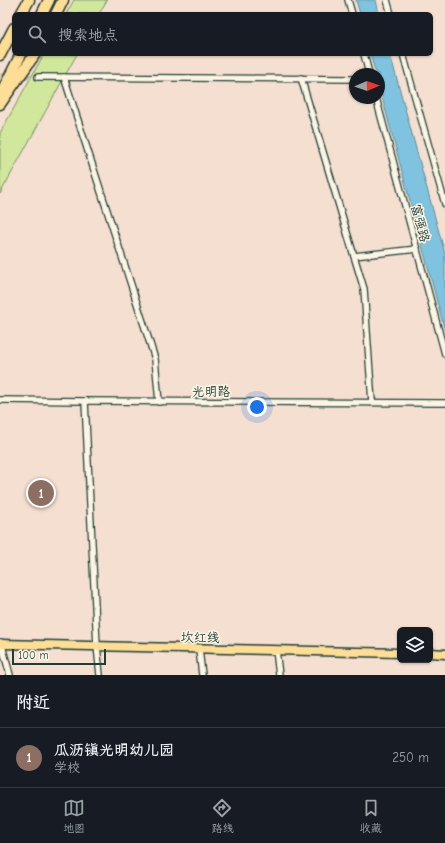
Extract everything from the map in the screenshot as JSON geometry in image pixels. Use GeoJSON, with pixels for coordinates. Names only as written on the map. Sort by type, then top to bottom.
{"type":"FeatureCollection","features":[{"type":"Feature","properties":{"kind":"highway"},"geometry":{"type":"LineString","coordinates":[[23,12],[29,0]]}},
{"type":"Feature","properties":{"kind":"highway"},"geometry":{"type":"LineString","coordinates":[[43,12],[49,0]]}},
{"type":"Feature","properties":{"kind":"highway"},"geometry":{"type":"LineString","coordinates":[[57,12],[63,0]]}},
{"type":"Feature","properties":{"kind":"highway"},"geometry":{"type":"LineString","coordinates":[[0,55],[12,32]]}},
{"type":"Feature","properties":{"kind":"highway"},"geometry":{"type":"LineString","coordinates":[[0,96],[20,56]]}},
{"type":"Feature","properties":{"kind":"highway"},"geometry":{"type":"LineString","coordinates":[[0,104],[34,56]]}},
{"type":"Feature","properties":{"kind":"main road","name":"坎红线"},"geometry":{"type":"LineString","coordinates":[[0,643],[397,653]]}},
{"type":"Feature","properties":{"kind":"main road"},"geometry":{"type":"LineString","coordinates":[[433,654],[445,654]]}},
{"type":"Feature","properties":{"kind":"street"},"geometry":{"type":"LineString","coordinates":[[348,0],[351,12]]}},
{"type":"Feature","properties":{"kind":"street"},"geometry":{"type":"LineString","coordinates":[[387,0],[390,12]]}},
{"type":"Feature","properties":{"kind":"street"},"geometry":{"type":"LineString","coordinates":[[364,56],[368,68]]}},
{"type":"Feature","properties":{"kind":"street"},"geometry":{"type":"LineString","coordinates":[[404,56],[445,204]]}},
{"type":"Feature","properties":{"kind":"street"},"geometry":{"type":"LineString","coordinates":[[38,77],[349,78]]}},
{"type":"Feature","properties":{"kind":"street"},"geometry":{"type":"LineString","coordinates":[[64,77],[155,359],[159,402]]}},
{"type":"Feature","properties":{"kind":"street"},"geometry":{"type":"LineString","coordinates":[[301,78],[364,289],[372,402]]}},
{"type":"Feature","properties":{"kind":"street","name":"富强路"},"geometry":{"type":"LineString","coordinates":[[378,104],[445,354]]}},
{"type":"Feature","properties":{"kind":"street"},"geometry":{"type":"LineString","coordinates":[[354,256],[417,249]]}},
{"type":"Feature","properties":{"kind":"street","name":"光明路"},"geometry":{"type":"LineString","coordinates":[[0,400],[85,402],[445,403]]}},
{"type":"Feature","properties":{"kind":"street"},"geometry":{"type":"LineString","coordinates":[[85,402],[97,646],[100,675]]}},
{"type":"Feature","properties":{"kind":"street"},"geometry":{"type":"LineString","coordinates":[[0,643],[10,675]]}},
{"type":"Feature","properties":{"kind":"street"},"geometry":{"type":"LineString","coordinates":[[199,649],[202,675]]}},
{"type":"Feature","properties":{"kind":"street"},"geometry":{"type":"LineString","coordinates":[[276,650],[279,675]]}},
{"type":"Feature","properties":{"kind":"green space"},"geometry":{"type":"Polygon","coordinates":[[[74,0],[107,0],[100,12],[67,12],[74,0]]]}},
{"type":"Feature","properties":{"kind":"green space"},"geometry":{"type":"Polygon","coordinates":[[[43,56],[76,56],[0,194],[0,133],[43,56]]]}},
{"type":"Feature","properties":{"kind":"water"},"geometry":{"type":"Polygon","coordinates":[[[356,0],[376,0],[379,12],[359,12],[356,0]]]}},
{"type":"Feature","properties":{"kind":"water"},"geometry":{"type":"Polygon","coordinates":[[[371,56],[391,56],[445,254],[445,331],[384,104],[385,68],[374,68],[371,56]]]}},
{"type":"Feature","properties":{"kind":"tunnel"},"geometry":{"type":"LineString","coordinates":[[0,76],[38,77]]}},
{"type":"Feature","properties":{"kind":"place","name":"瓜沥镇光明幼儿园"},"geometry":{"type":"Point","coordinates":[41,493]}}]}
